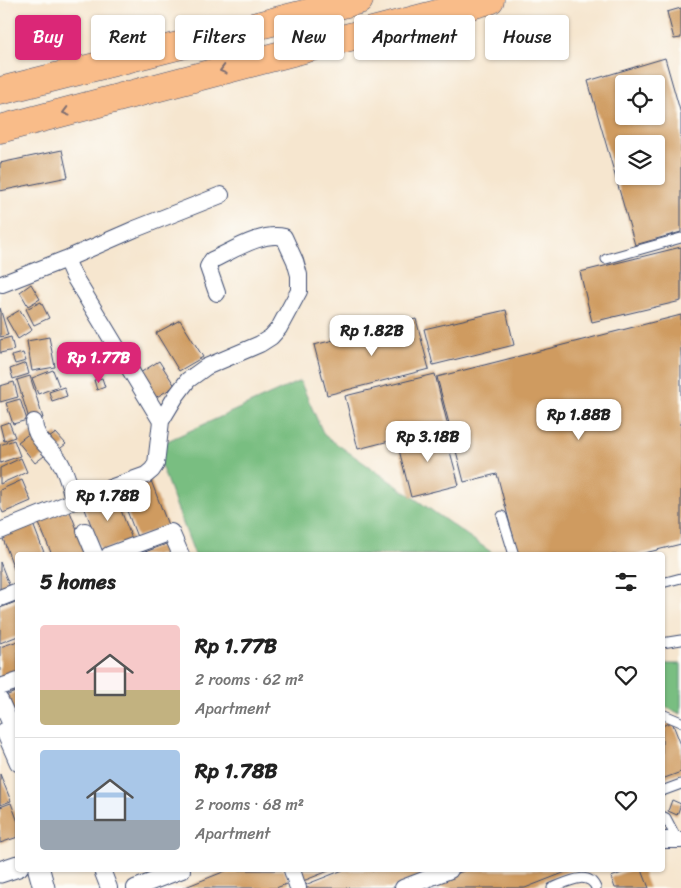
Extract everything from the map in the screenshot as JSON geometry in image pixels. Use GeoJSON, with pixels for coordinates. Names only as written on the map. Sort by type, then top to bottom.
{"type":"FeatureCollection","features":[{"type":"Feature","properties":{"kind":"highway"},"geometry":{"type":"LineString","coordinates":[[0,92],[359,0]]}},
{"type":"Feature","properties":{"kind":"highway"},"geometry":{"type":"LineString","coordinates":[[0,129],[490,0]]}},
{"type":"Feature","properties":{"kind":"street"},"geometry":{"type":"LineString","coordinates":[[2,284],[221,195]]}},
{"type":"Feature","properties":{"kind":"street"},"geometry":{"type":"LineString","coordinates":[[0,531],[74,501],[146,475],[152,470],[156,464],[161,421],[188,380],[206,367],[260,344],[279,328],[299,291],[299,275],[284,236],[275,234],[264,237],[212,260],[208,267],[217,293]]}},
{"type":"Feature","properties":{"kind":"street"},"geometry":{"type":"LineString","coordinates":[[66,259],[73,276],[161,421]]}},
{"type":"Feature","properties":{"kind":"street"},"geometry":{"type":"LineString","coordinates":[[34,422],[37,436],[58,460],[66,475],[74,501]]}},
{"type":"Feature","properties":{"kind":"street"},"geometry":{"type":"LineString","coordinates":[[85,531],[94,552]]}},
{"type":"Feature","properties":{"kind":"street"},"geometry":{"type":"LineString","coordinates":[[117,552],[169,532],[174,536],[180,552]]}},
{"type":"Feature","properties":{"kind":"street"},"geometry":{"type":"LineString","coordinates":[[0,598],[15,592]]}},
{"type":"Feature","properties":{"kind":"street"},"geometry":{"type":"LineString","coordinates":[[0,687],[15,682]]}},
{"type":"Feature","properties":{"kind":"street"},"geometry":{"type":"LineString","coordinates":[[0,700],[12,751]]}},
{"type":"Feature","properties":{"kind":"street"},"geometry":{"type":"LineString","coordinates":[[0,723],[12,751]]}},
{"type":"Feature","properties":{"kind":"street"},"geometry":{"type":"LineString","coordinates":[[0,872],[15,867]]}},
{"type":"Feature","properties":{"kind":"street"},"geometry":{"type":"LineString","coordinates":[[40,872],[44,888]]}},
{"type":"Feature","properties":{"kind":"street"},"geometry":{"type":"LineString","coordinates":[[103,872],[109,888]]}},
{"type":"Feature","properties":{"kind":"street"},"geometry":{"type":"LineString","coordinates":[[136,888],[177,872]]}},
{"type":"Feature","properties":{"kind":"street"},"geometry":{"type":"LineString","coordinates":[[293,872],[298,888]]}},
{"type":"Feature","properties":{"kind":"street"},"geometry":{"type":"LineString","coordinates":[[403,888],[445,872]]}},
{"type":"Feature","properties":{"kind":"lane"},"geometry":{"type":"LineString","coordinates":[[606,259],[681,238]]}},
{"type":"Feature","properties":{"kind":"lane"},"geometry":{"type":"LineString","coordinates":[[502,516],[513,552]]}},
{"type":"Feature","properties":{"kind":"lane"},"geometry":{"type":"LineString","coordinates":[[665,582],[681,578]]}},
{"type":"Feature","properties":{"kind":"lane"},"geometry":{"type":"LineString","coordinates":[[665,643],[681,640]]}},
{"type":"Feature","properties":{"kind":"lane"},"geometry":{"type":"LineString","coordinates":[[665,715],[681,722]]}},
{"type":"Feature","properties":{"kind":"lane"},"geometry":{"type":"LineString","coordinates":[[665,790],[681,784]]}},
{"type":"Feature","properties":{"kind":"lane"},"geometry":{"type":"LineString","coordinates":[[665,818],[674,840]]}},
{"type":"Feature","properties":{"kind":"lane"},"geometry":{"type":"LineString","coordinates":[[552,888],[577,878],[591,880],[596,888]]}},
{"type":"Feature","properties":{"kind":"green space"},"geometry":{"type":"Polygon","coordinates":[[[300,381],[324,435],[491,552],[194,552],[154,447],[300,381]]]}},
{"type":"Feature","properties":{"kind":"green space"},"geometry":{"type":"Polygon","coordinates":[[[665,664],[681,664],[681,714],[665,707],[665,664]]]}},
{"type":"Feature","properties":{"kind":"building"},"geometry":{"type":"Polygon","coordinates":[[[681,8],[681,38],[674,39],[667,12],[681,8]]]}},
{"type":"Feature","properties":{"kind":"building"},"geometry":{"type":"Polygon","coordinates":[[[665,58],[681,114],[681,232],[635,245],[618,185],[665,185],[665,135],[615,135],[615,175],[588,81],[665,58]]]}},
{"type":"Feature","properties":{"kind":"building"},"geometry":{"type":"Polygon","coordinates":[[[62,150],[68,177],[0,191],[0,163],[62,150]]]}},
{"type":"Feature","properties":{"kind":"building"},"geometry":{"type":"Polygon","coordinates":[[[681,247],[681,301],[592,322],[580,272],[681,247]]]}},
{"type":"Feature","properties":{"kind":"building"},"geometry":{"type":"Polygon","coordinates":[[[31,284],[40,299],[28,306],[20,292],[31,284]]]}},
{"type":"Feature","properties":{"kind":"building"},"geometry":{"type":"Polygon","coordinates":[[[41,302],[49,318],[34,325],[26,309],[41,302]]]}},
{"type":"Feature","properties":{"kind":"building"},"geometry":{"type":"Polygon","coordinates":[[[0,308],[8,335],[0,337],[0,308]]]}},
{"type":"Feature","properties":{"kind":"building"},"geometry":{"type":"Polygon","coordinates":[[[20,310],[32,330],[18,339],[6,318],[20,310]]]}},
{"type":"Feature","properties":{"kind":"building"},"geometry":{"type":"Polygon","coordinates":[[[506,310],[514,345],[433,365],[424,329],[506,310]]]}},
{"type":"Feature","properties":{"kind":"building"},"geometry":{"type":"Polygon","coordinates":[[[681,315],[681,544],[649,552],[517,552],[497,474],[464,482],[437,377],[681,315]]]}},
{"type":"Feature","properties":{"kind":"building"},"geometry":{"type":"Polygon","coordinates":[[[416,319],[429,369],[327,395],[314,345],[416,319]]]}},
{"type":"Feature","properties":{"kind":"building"},"geometry":{"type":"Polygon","coordinates":[[[180,320],[203,357],[179,371],[156,333],[180,320]]]}},
{"type":"Feature","properties":{"kind":"building"},"geometry":{"type":"Polygon","coordinates":[[[11,337],[14,350],[0,353],[0,340],[11,337]]]}},
{"type":"Feature","properties":{"kind":"building"},"geometry":{"type":"Polygon","coordinates":[[[49,337],[55,367],[32,371],[27,341],[49,337]]]}},
{"type":"Feature","properties":{"kind":"building"},"geometry":{"type":"Polygon","coordinates":[[[23,353],[26,361],[15,364],[12,356],[23,353]]]}},
{"type":"Feature","properties":{"kind":"building"},"geometry":{"type":"Polygon","coordinates":[[[159,361],[175,386],[155,398],[140,373],[159,361]]]}},
{"type":"Feature","properties":{"kind":"building"},"geometry":{"type":"Polygon","coordinates":[[[26,363],[29,374],[13,379],[10,369],[26,363]]]}},
{"type":"Feature","properties":{"kind":"building"},"geometry":{"type":"Polygon","coordinates":[[[53,370],[59,386],[38,394],[32,378],[53,370]]]}},
{"type":"Feature","properties":{"kind":"building"},"geometry":{"type":"Polygon","coordinates":[[[435,374],[448,426],[358,449],[345,396],[435,374]]]}},
{"type":"Feature","properties":{"kind":"building"},"geometry":{"type":"Polygon","coordinates":[[[30,376],[43,418],[30,422],[17,380],[30,376]]]}},
{"type":"Feature","properties":{"kind":"building"},"geometry":{"type":"Polygon","coordinates":[[[102,378],[105,387],[97,390],[94,380],[102,378]]]}},
{"type":"Feature","properties":{"kind":"building"},"geometry":{"type":"Polygon","coordinates":[[[14,382],[18,397],[0,402],[0,386],[14,382]]]}},
{"type":"Feature","properties":{"kind":"building"},"geometry":{"type":"Polygon","coordinates":[[[64,387],[67,396],[52,401],[49,392],[64,387]]]}},
{"type":"Feature","properties":{"kind":"building"},"geometry":{"type":"Polygon","coordinates":[[[20,399],[27,420],[13,424],[6,403],[20,399]]]}},
{"type":"Feature","properties":{"kind":"building"},"geometry":{"type":"Polygon","coordinates":[[[9,422],[15,437],[4,441],[0,425],[9,422]]]}},
{"type":"Feature","properties":{"kind":"building"},"geometry":{"type":"Polygon","coordinates":[[[444,429],[459,485],[411,497],[397,442],[444,429]]]}},
{"type":"Feature","properties":{"kind":"building"},"geometry":{"type":"Polygon","coordinates":[[[31,432],[48,453],[35,463],[18,442],[31,432]]]}},
{"type":"Feature","properties":{"kind":"building"},"geometry":{"type":"Polygon","coordinates":[[[56,433],[66,444],[56,452],[46,440],[56,433]]]}},
{"type":"Feature","properties":{"kind":"building"},"geometry":{"type":"Polygon","coordinates":[[[14,440],[20,456],[0,463],[0,445],[14,440]]]}},
{"type":"Feature","properties":{"kind":"building"},"geometry":{"type":"Polygon","coordinates":[[[21,458],[27,472],[0,484],[0,468],[21,458]]]}},
{"type":"Feature","properties":{"kind":"building"},"geometry":{"type":"Polygon","coordinates":[[[150,478],[168,525],[137,537],[119,490],[150,478]]]}},
{"type":"Feature","properties":{"kind":"building"},"geometry":{"type":"Polygon","coordinates":[[[22,480],[31,501],[3,513],[0,506],[0,490],[22,480]]]}},
{"type":"Feature","properties":{"kind":"building"},"geometry":{"type":"Polygon","coordinates":[[[114,492],[132,539],[101,551],[83,504],[114,492]]]}},
{"type":"Feature","properties":{"kind":"building"},"geometry":{"type":"Polygon","coordinates":[[[69,509],[86,552],[51,552],[38,521],[69,509]]]}},
{"type":"Feature","properties":{"kind":"building"},"geometry":{"type":"Polygon","coordinates":[[[33,524],[44,552],[15,552],[15,572],[2,536],[33,524]]]}},
{"type":"Feature","properties":{"kind":"building"},"geometry":{"type":"Polygon","coordinates":[[[169,543],[173,552],[145,552],[169,543]]]}},
{"type":"Feature","properties":{"kind":"building"},"geometry":{"type":"Polygon","coordinates":[[[0,562],[10,587],[0,591],[0,562]]]}},
{"type":"Feature","properties":{"kind":"building"},"geometry":{"type":"Polygon","coordinates":[[[15,602],[15,637],[0,643],[0,608],[15,602]]]}},
{"type":"Feature","properties":{"kind":"building"},"geometry":{"type":"Polygon","coordinates":[[[15,642],[15,677],[0,682],[0,647],[15,642]]]}},
{"type":"Feature","properties":{"kind":"building"},"geometry":{"type":"Polygon","coordinates":[[[15,692],[15,722],[0,698],[15,692]]]}},
{"type":"Feature","properties":{"kind":"building"},"geometry":{"type":"Polygon","coordinates":[[[672,722],[681,745],[681,772],[665,778],[665,725],[672,722]]]}},
{"type":"Feature","properties":{"kind":"building"},"geometry":{"type":"Polygon","coordinates":[[[0,774],[11,801],[0,805],[0,774]]]}},
{"type":"Feature","properties":{"kind":"building"},"geometry":{"type":"Polygon","coordinates":[[[672,800],[681,804],[677,815],[668,811],[672,800]]]}},
{"type":"Feature","properties":{"kind":"building"},"geometry":{"type":"Polygon","coordinates":[[[11,803],[15,814],[15,838],[0,843],[0,807],[11,803]]]}},
{"type":"Feature","properties":{"kind":"building"},"geometry":{"type":"Polygon","coordinates":[[[223,872],[285,872],[289,883],[276,888],[183,888],[223,872]]]}},
{"type":"Feature","properties":{"kind":"building"},"geometry":{"type":"Polygon","coordinates":[[[300,872],[326,872],[303,881],[300,872]]]}},
{"type":"Feature","properties":{"kind":"building"},"geometry":{"type":"Polygon","coordinates":[[[338,872],[431,872],[391,888],[306,888],[305,885],[338,872]]]}},
{"type":"Feature","properties":{"kind":"building"},"geometry":{"type":"Polygon","coordinates":[[[461,872],[566,872],[525,888],[420,888],[461,872]]]}},
{"type":"Feature","properties":{"kind":"building"},"geometry":{"type":"Polygon","coordinates":[[[625,872],[643,872],[649,888],[615,888],[611,877],[625,872]]]}}]}
